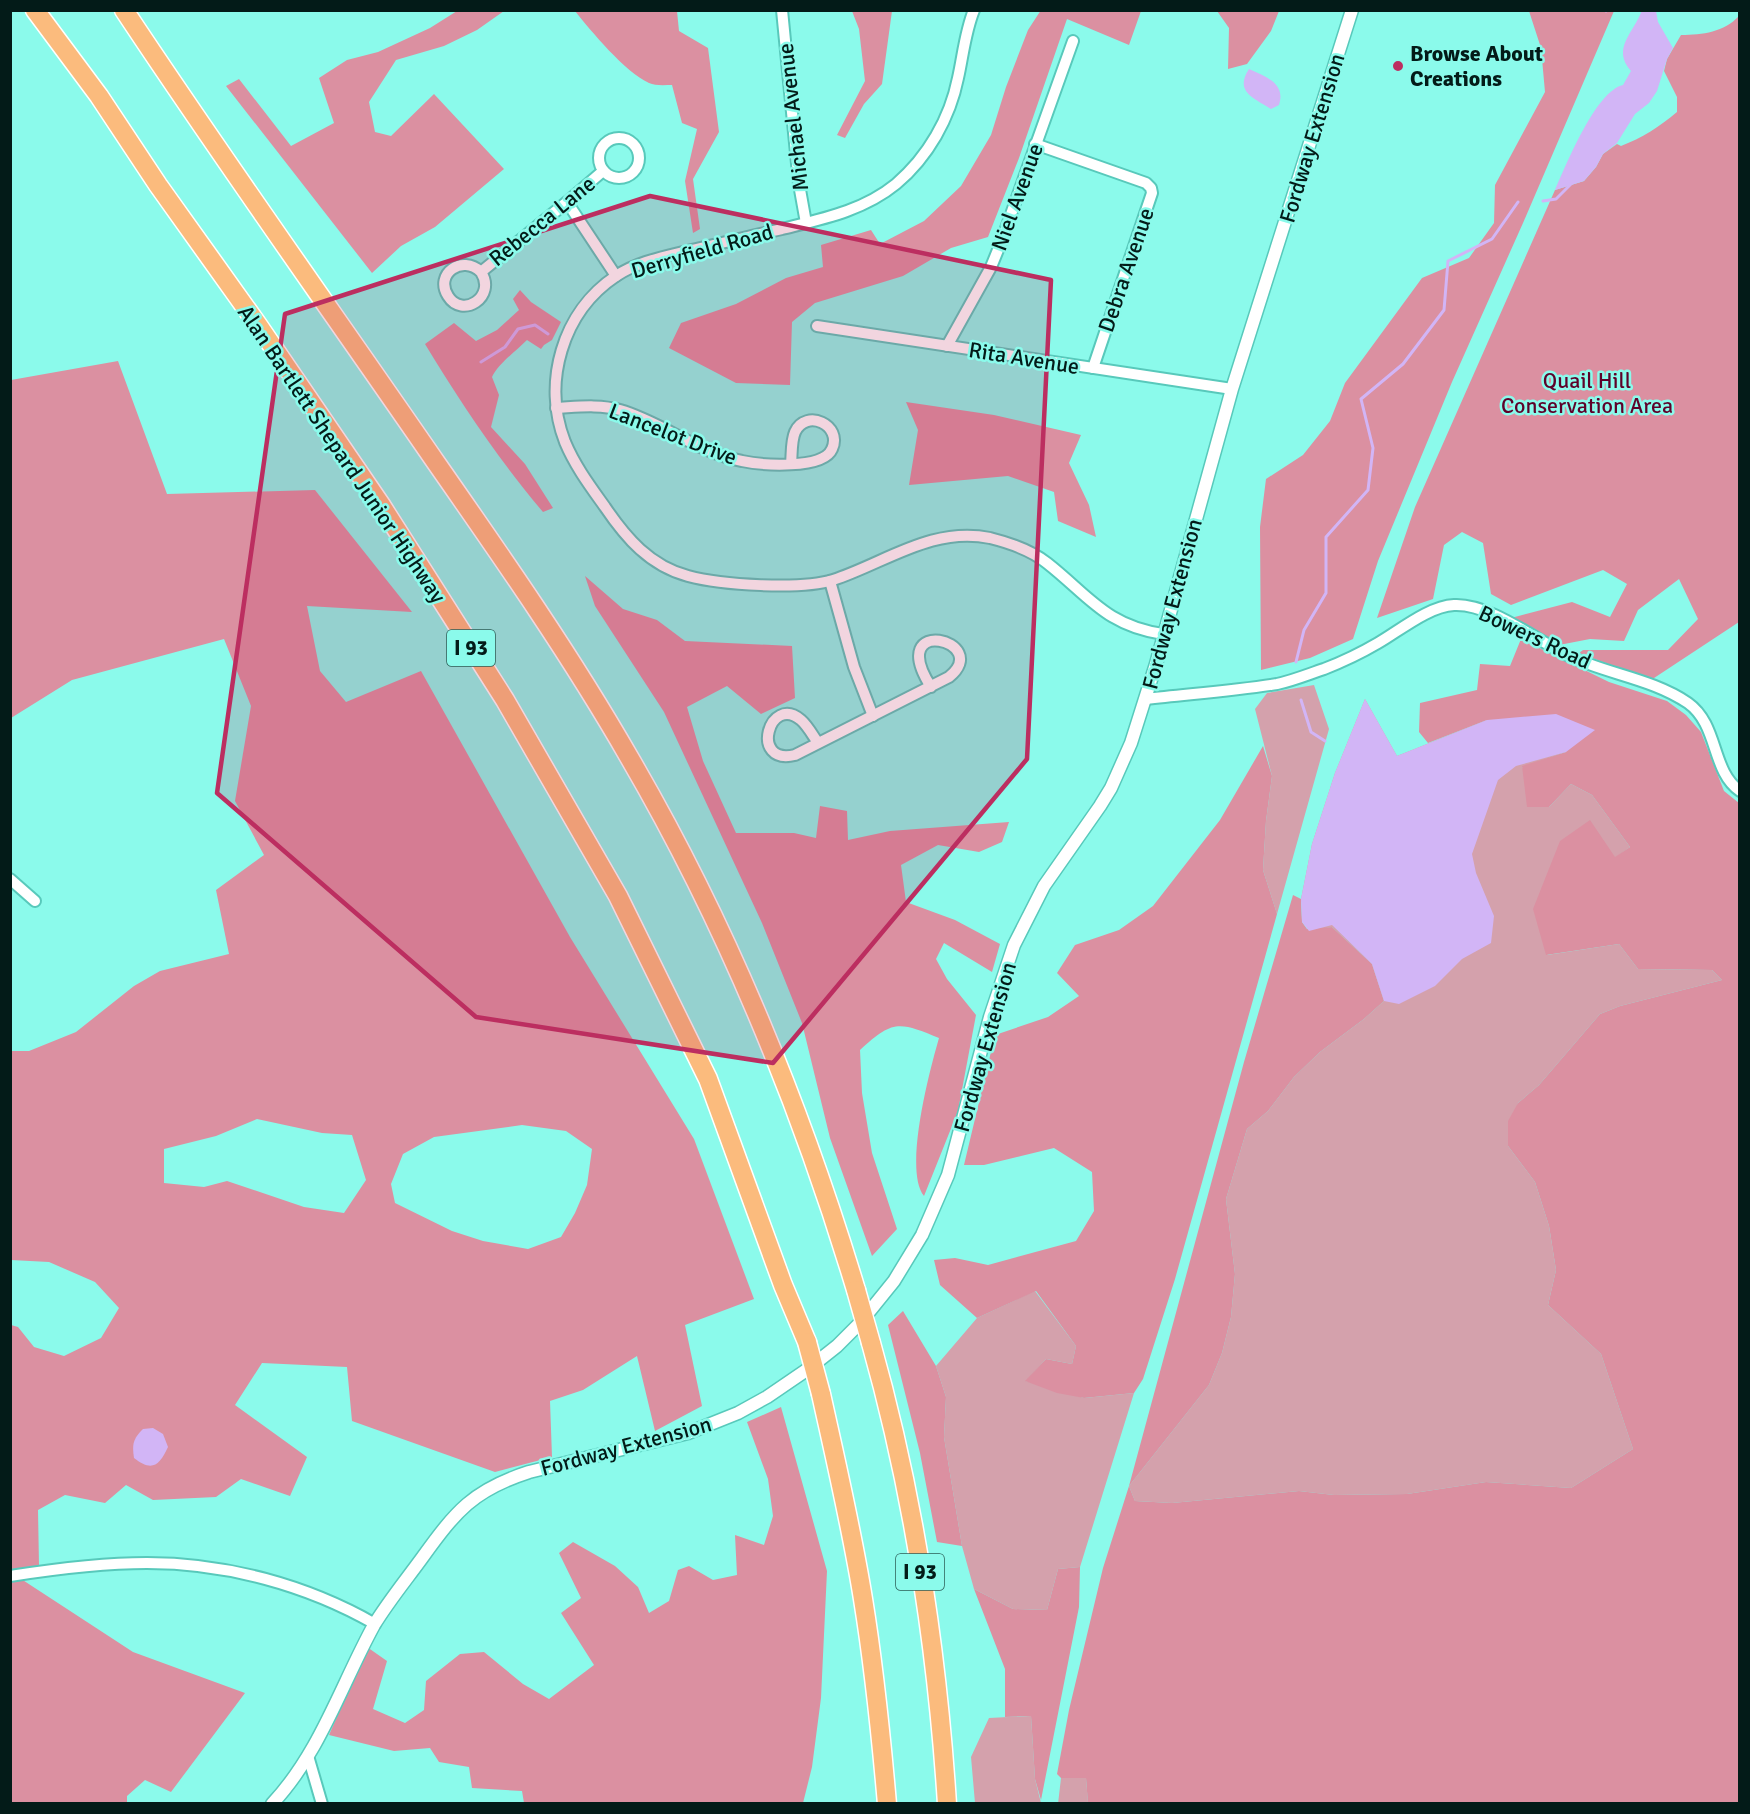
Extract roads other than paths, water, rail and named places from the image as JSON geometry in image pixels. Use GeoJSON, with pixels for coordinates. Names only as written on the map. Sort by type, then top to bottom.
{"type":"FeatureCollection","features":[{"type":"Feature","properties":{"kind":"highway","name":"Alan Bartlett Shepard Junior Highway"},"geometry":{"type":"LineString","coordinates":[[35,10],[99,96],[158,185],[258,325],[381,505],[511,711],[618,896],[708,1079],[779,1274],[807,1342],[820,1394],[863,1599],[879,1707],[887,1803]]}},
{"type":"Feature","properties":{"kind":"highway","name":"I 93"},"geometry":{"type":"LineString","coordinates":[[124,10],[521,586],[577,671],[630,759],[699,888],[765,1032],[814,1157],[871,1343],[900,1465],[918,1562],[937,1696],[947,1803]]}},
{"type":"Feature","properties":{"kind":"street","name":"Michael Avenue"},"geometry":{"type":"LineString","coordinates":[[782,10],[799,184],[806,223]]}},
{"type":"Feature","properties":{"kind":"street","name":"Derryfield Road"},"geometry":{"type":"LineString","coordinates":[[974,10],[954,94],[937,134],[920,160],[900,181],[876,199],[849,211],[639,265],[616,276],[583,308],[569,331],[556,371],[556,408],[564,438],[579,469],[615,521],[638,548],[674,571],[705,579],[806,585],[830,580],[924,542],[967,535],[1010,543],[1038,556],[1097,608],[1116,620],[1137,629],[1162,634]]}},
{"type":"Feature","properties":{"kind":"street","name":"Fordway Extension"},"geometry":{"type":"LineString","coordinates":[[272,1803],[308,1756],[375,1624],[448,1523],[463,1506],[489,1488],[530,1472],[688,1433],[738,1413],[767,1397],[837,1346],[873,1308],[906,1263],[940,1195],[958,1144],[993,1007],[1014,945],[1044,886],[1111,788],[1131,743],[1146,699],[1162,634],[1232,389],[1352,10]]}},
{"type":"Feature","properties":{"kind":"street","name":"Niel Avenue"},"geometry":{"type":"LineString","coordinates":[[947,346],[991,267],[1073,41]]}},
{"type":"Feature","properties":{"kind":"street","name":"Debra Avenue"},"geometry":{"type":"LineString","coordinates":[[1035,144],[1146,183],[1151,188],[1152,194],[1093,368]]}},
{"type":"Feature","properties":{"kind":"street","name":"Rebecca Lane"},"geometry":{"type":"LineString","coordinates":[[481,272],[603,171]]}},
{"type":"Feature","properties":{"kind":"street"},"geometry":{"type":"LineString","coordinates":[[567,202],[616,276]]}},
{"type":"Feature","properties":{"kind":"street","name":"Rita Avenue"},"geometry":{"type":"LineString","coordinates":[[817,326],[1232,389]]}},
{"type":"Feature","properties":{"kind":"street","name":"Lancelot Drive"},"geometry":{"type":"LineString","coordinates":[[556,408],[596,406],[618,410],[718,455],[753,463],[791,464],[817,461],[828,455],[833,448],[834,439],[829,427],[814,420],[799,426],[794,438],[791,464]]}},
{"type":"Feature","properties":{"kind":"street"},"geometry":{"type":"LineString","coordinates":[[830,580],[854,668],[873,716]]}},
{"type":"Feature","properties":{"kind":"street","name":"Bowers Road"},"geometry":{"type":"LineString","coordinates":[[1146,699],[1279,684],[1331,666],[1375,645],[1441,607],[1456,605],[1472,607],[1509,622],[1570,657],[1670,693],[1689,704],[1708,726],[1721,766],[1734,787],[1740,791]]}},
{"type":"Feature","properties":{"kind":"street"},"geometry":{"type":"LineString","coordinates":[[818,743],[804,723],[794,716],[785,715],[777,718],[768,729],[769,743],[774,750],[782,755],[795,755],[931,687],[949,677],[958,667],[959,658],[956,650],[951,643],[943,640],[930,641],[923,646],[919,654],[920,668],[931,687]]}},
{"type":"Feature","properties":{"kind":"street"},"geometry":{"type":"LineString","coordinates":[[10,879],[35,901]]}},
{"type":"Feature","properties":{"kind":"street"},"geometry":{"type":"LineString","coordinates":[[10,1576],[125,1563],[201,1566],[275,1582],[327,1600],[375,1624]]}},
{"type":"Feature","properties":{"kind":"street"},"geometry":{"type":"LineString","coordinates":[[308,1756],[322,1803]]}},
{"type":"Feature","properties":{"kind":"waterway"},"geometry":{"type":"LineString","coordinates":[[1543,201],[1556,199],[1573,182]]}},
{"type":"Feature","properties":{"kind":"waterway"},"geometry":{"type":"LineString","coordinates":[[1296,662],[1304,630],[1326,593],[1326,537],[1368,490],[1373,448],[1361,399],[1403,364],[1444,310],[1448,261],[1492,239],[1518,202]]}},
{"type":"Feature","properties":{"kind":"waterway"},"geometry":{"type":"LineString","coordinates":[[481,362],[505,347],[518,329],[535,325],[548,334]]}},
{"type":"Feature","properties":{"kind":"waterway"},"geometry":{"type":"LineString","coordinates":[[1301,700],[1311,732],[1325,741]]}},
{"type":"Feature","properties":{"kind":"place","name":"Browse About Creations"},"geometry":{"type":"Point","coordinates":[1398,66]}},
{"type":"Feature","properties":{"kind":"park label","name":"Quail Hill Conservation Area"},"geometry":{"type":"Point","coordinates":[1587,392]}}]}
